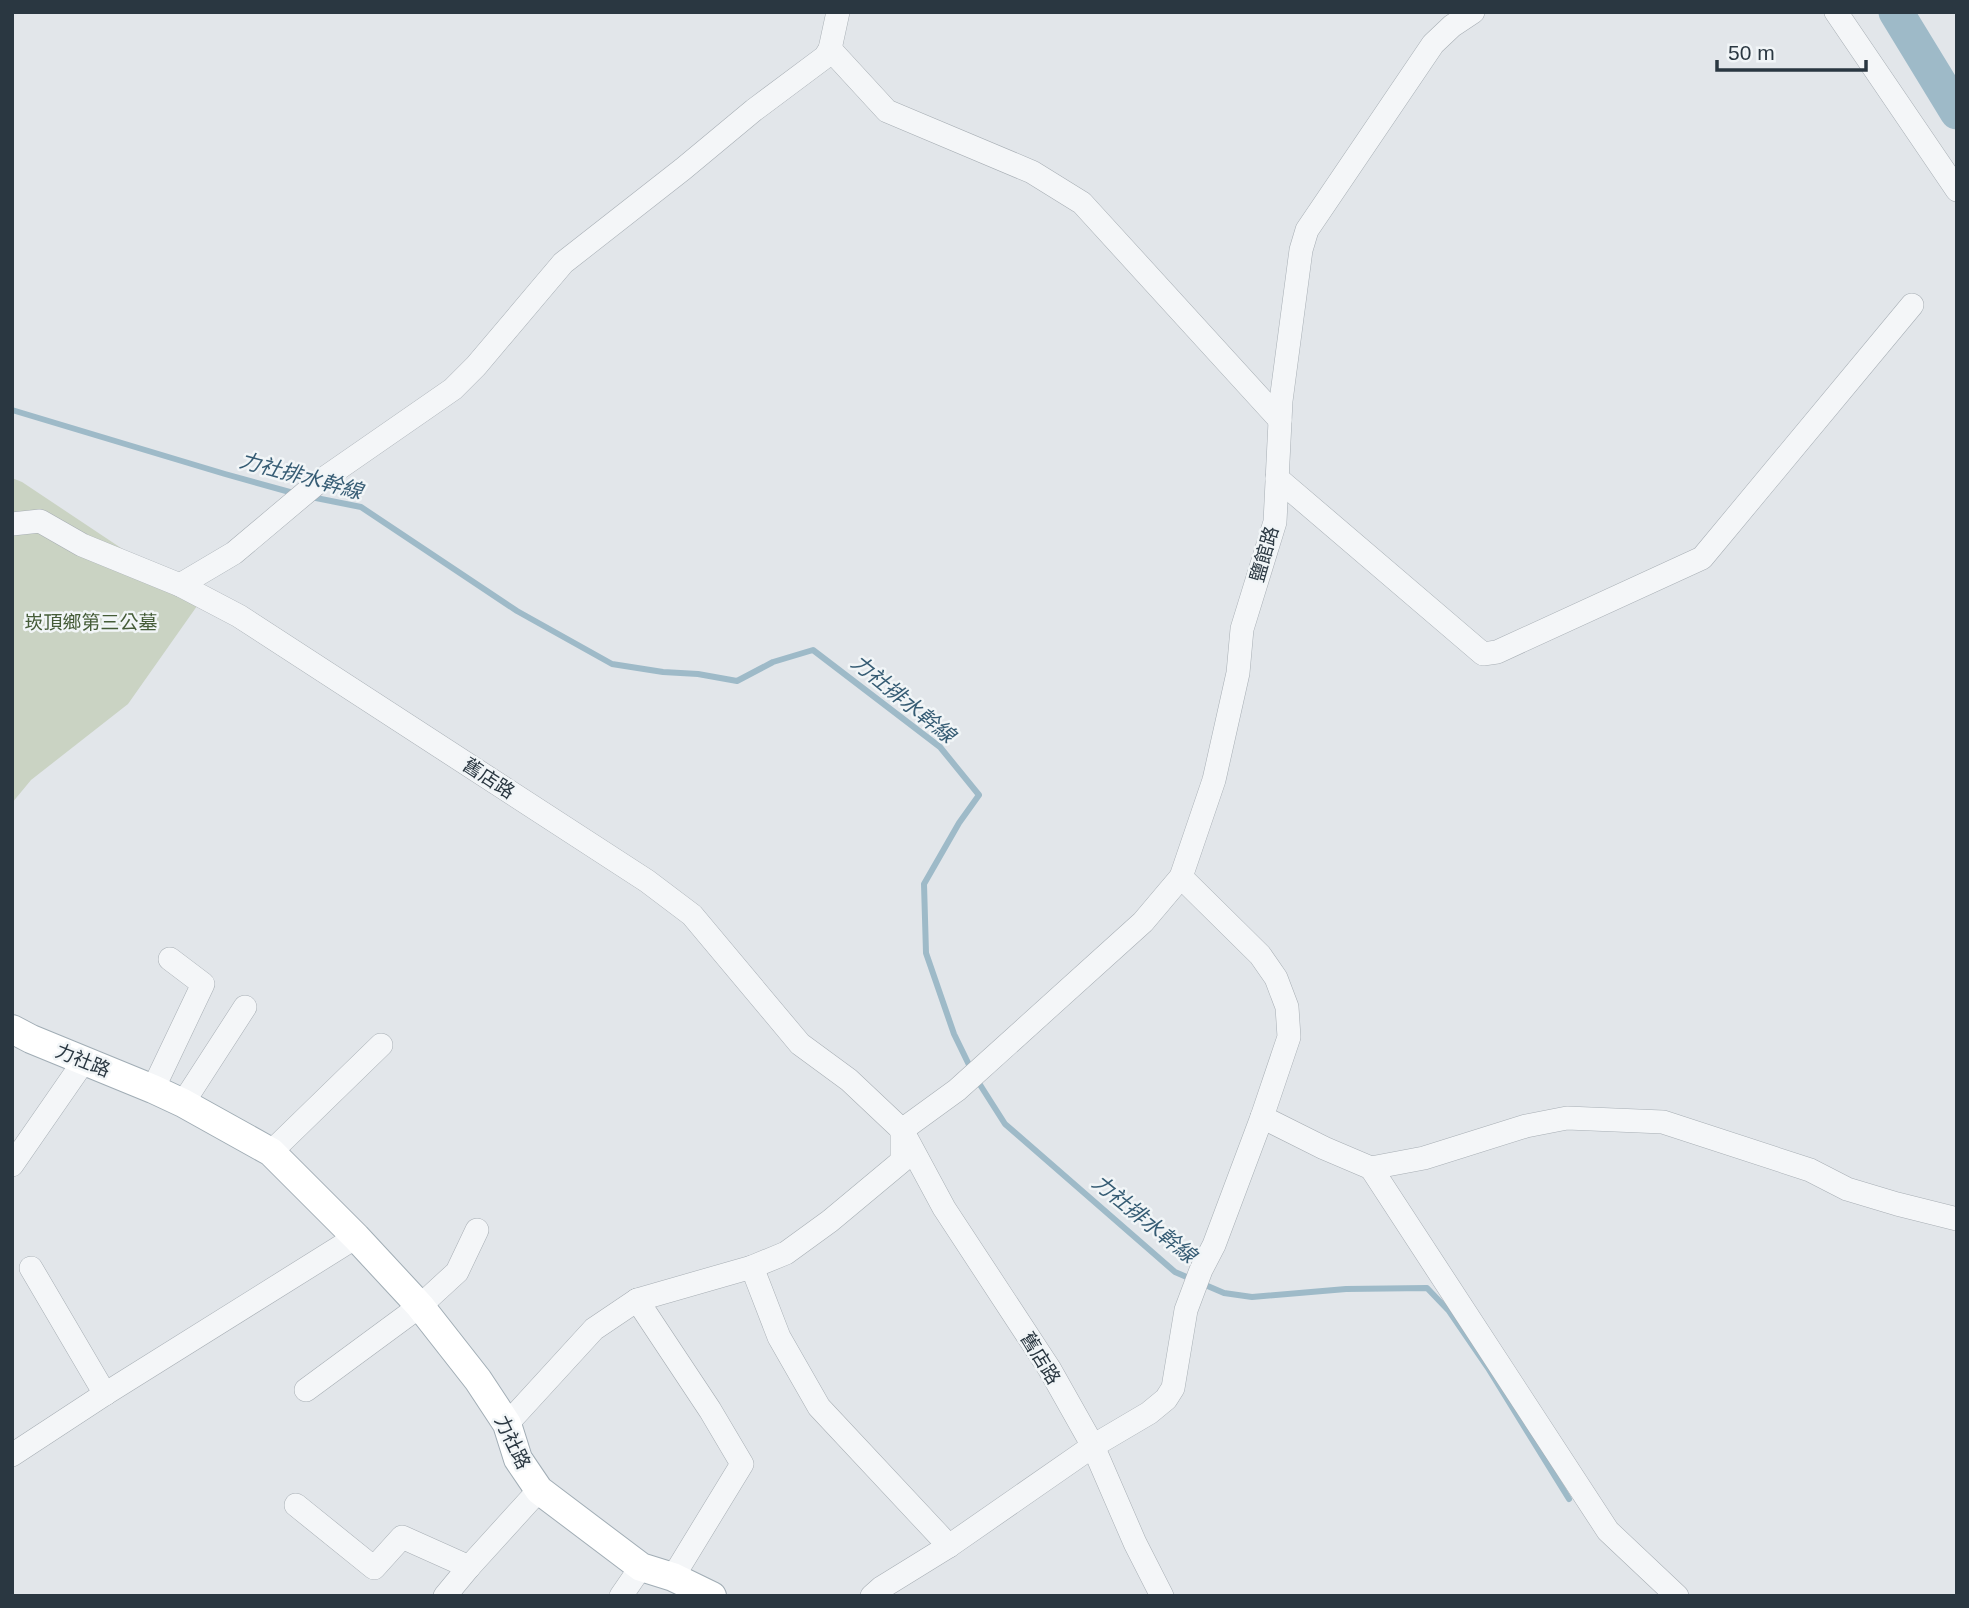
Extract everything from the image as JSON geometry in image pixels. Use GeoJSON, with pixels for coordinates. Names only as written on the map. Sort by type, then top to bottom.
{"type":"FeatureCollection","features":[{"type":"Feature","properties":{"kind":"main road","name":"力社路"},"geometry":{"type":"LineString","coordinates":[[12,1029],[183,1103],[271,1152],[420,1306],[478,1380],[507,1424],[519,1459],[539,1490],[641,1567],[673,1577],[712,1596]]}},
{"type":"Feature","properties":{"kind":"street"},"geometry":{"type":"LineString","coordinates":[[180,586],[234,553],[316,484],[453,389],[476,366],[563,263],[754,110],[825,57],[830,49],[838,12]]}},
{"type":"Feature","properties":{"kind":"street","name":"鹽館路"},"geometry":{"type":"LineString","coordinates":[[902,1130],[957,1090],[1143,922],[1181,877],[1214,780],[1238,673],[1242,629],[1275,522],[1281,401],[1301,250],[1307,230],[1433,44],[1452,26],[1473,12]]}},
{"type":"Feature","properties":{"kind":"street"},"geometry":{"type":"LineString","coordinates":[[1836,12],[1957,190]]}},
{"type":"Feature","properties":{"kind":"street"},"geometry":{"type":"LineString","coordinates":[[830,49],[887,111],[1032,172],[1082,203],[1280,420]]}},
{"type":"Feature","properties":{"kind":"street"},"geometry":{"type":"LineString","coordinates":[[1277,478],[1483,654],[1497,652],[1702,558],[1912,305]]}},
{"type":"Feature","properties":{"kind":"street","name":"舊店路"},"geometry":{"type":"LineString","coordinates":[[12,524],[40,521],[82,545],[180,586],[239,616],[647,881],[692,915],[800,1044],[849,1080],[902,1130],[944,1208],[1049,1368],[1093,1446],[1135,1543],[1162,1596]]}},
{"type":"Feature","properties":{"kind":"street"},"geometry":{"type":"LineString","coordinates":[[872,1596],[1093,1446],[1149,1413],[1166,1399],[1173,1388],[1186,1310],[1214,1245],[1289,1037],[1287,1007],[1276,978],[1260,955],[1181,877]]}},
{"type":"Feature","properties":{"kind":"street"},"geometry":{"type":"LineString","coordinates":[[153,1089],[203,984],[170,959]]}},
{"type":"Feature","properties":{"kind":"street"},"geometry":{"type":"LineString","coordinates":[[183,1103],[245,1007]]}},
{"type":"Feature","properties":{"kind":"street"},"geometry":{"type":"LineString","coordinates":[[271,1152],[381,1045]]}},
{"type":"Feature","properties":{"kind":"street"},"geometry":{"type":"LineString","coordinates":[[12,1165],[84,1061]]}},
{"type":"Feature","properties":{"kind":"street"},"geometry":{"type":"LineString","coordinates":[[1262,1117],[1371,1168],[1424,1158],[1525,1126],[1567,1118],[1663,1122],[1810,1170],[1847,1189],[1957,1219]]}},
{"type":"Feature","properties":{"kind":"street"},"geometry":{"type":"LineString","coordinates":[[507,1424],[594,1329],[637,1300],[752,1267],[786,1253],[830,1221],[902,1161],[902,1130]]}},
{"type":"Feature","properties":{"kind":"street"},"geometry":{"type":"LineString","coordinates":[[1371,1168],[1608,1531],[1677,1596]]}},
{"type":"Feature","properties":{"kind":"street"},"geometry":{"type":"LineString","coordinates":[[306,1390],[420,1306],[457,1272],[477,1230]]}},
{"type":"Feature","properties":{"kind":"street"},"geometry":{"type":"LineString","coordinates":[[12,1455],[356,1237]]}},
{"type":"Feature","properties":{"kind":"street"},"geometry":{"type":"LineString","coordinates":[[752,1267],[779,1336],[819,1408],[948,1546]]}},
{"type":"Feature","properties":{"kind":"street"},"geometry":{"type":"LineString","coordinates":[[32,1268],[105,1394]]}},
{"type":"Feature","properties":{"kind":"street"},"geometry":{"type":"LineString","coordinates":[[637,1300],[710,1410],[742,1464],[673,1577]]}},
{"type":"Feature","properties":{"kind":"street"},"geometry":{"type":"LineString","coordinates":[[444,1596],[539,1490]]}},
{"type":"Feature","properties":{"kind":"street"},"geometry":{"type":"LineString","coordinates":[[296,1505],[374,1568],[402,1537],[469,1567]]}},
{"type":"Feature","properties":{"kind":"street"},"geometry":{"type":"LineString","coordinates":[[621,1596],[641,1567]]}},
{"type":"Feature","properties":{"kind":"green space","name":"崁頂鄉第三公墓"},"geometry":{"type":"Polygon","coordinates":[[[12,478],[151,568],[209,589],[128,704],[31,780],[12,803],[12,478]]]}},
{"type":"Feature","properties":{"kind":"waterway"},"geometry":{"type":"LineString","coordinates":[[1896,12],[1957,112]]}},
{"type":"Feature","properties":{"kind":"waterway","name":"力社排水幹線"},"geometry":{"type":"LineString","coordinates":[[12,410],[297,494]]}},
{"type":"Feature","properties":{"kind":"waterway","name":"力社排水幹線"},"geometry":{"type":"LineString","coordinates":[[311,497],[361,507],[517,611],[612,664],[737,681],[773,662],[813,650],[940,747],[979,795],[959,823],[924,884],[926,953],[954,1034],[972,1071]]}},
{"type":"Feature","properties":{"kind":"waterway","name":"力社排水幹線"},"geometry":{"type":"LineString","coordinates":[[977,1080],[1005,1124],[1175,1272],[1224,1293],[1252,1297],[1346,1289],[1427,1288],[1449,1311],[1488,1368],[1569,1499]]}}]}
